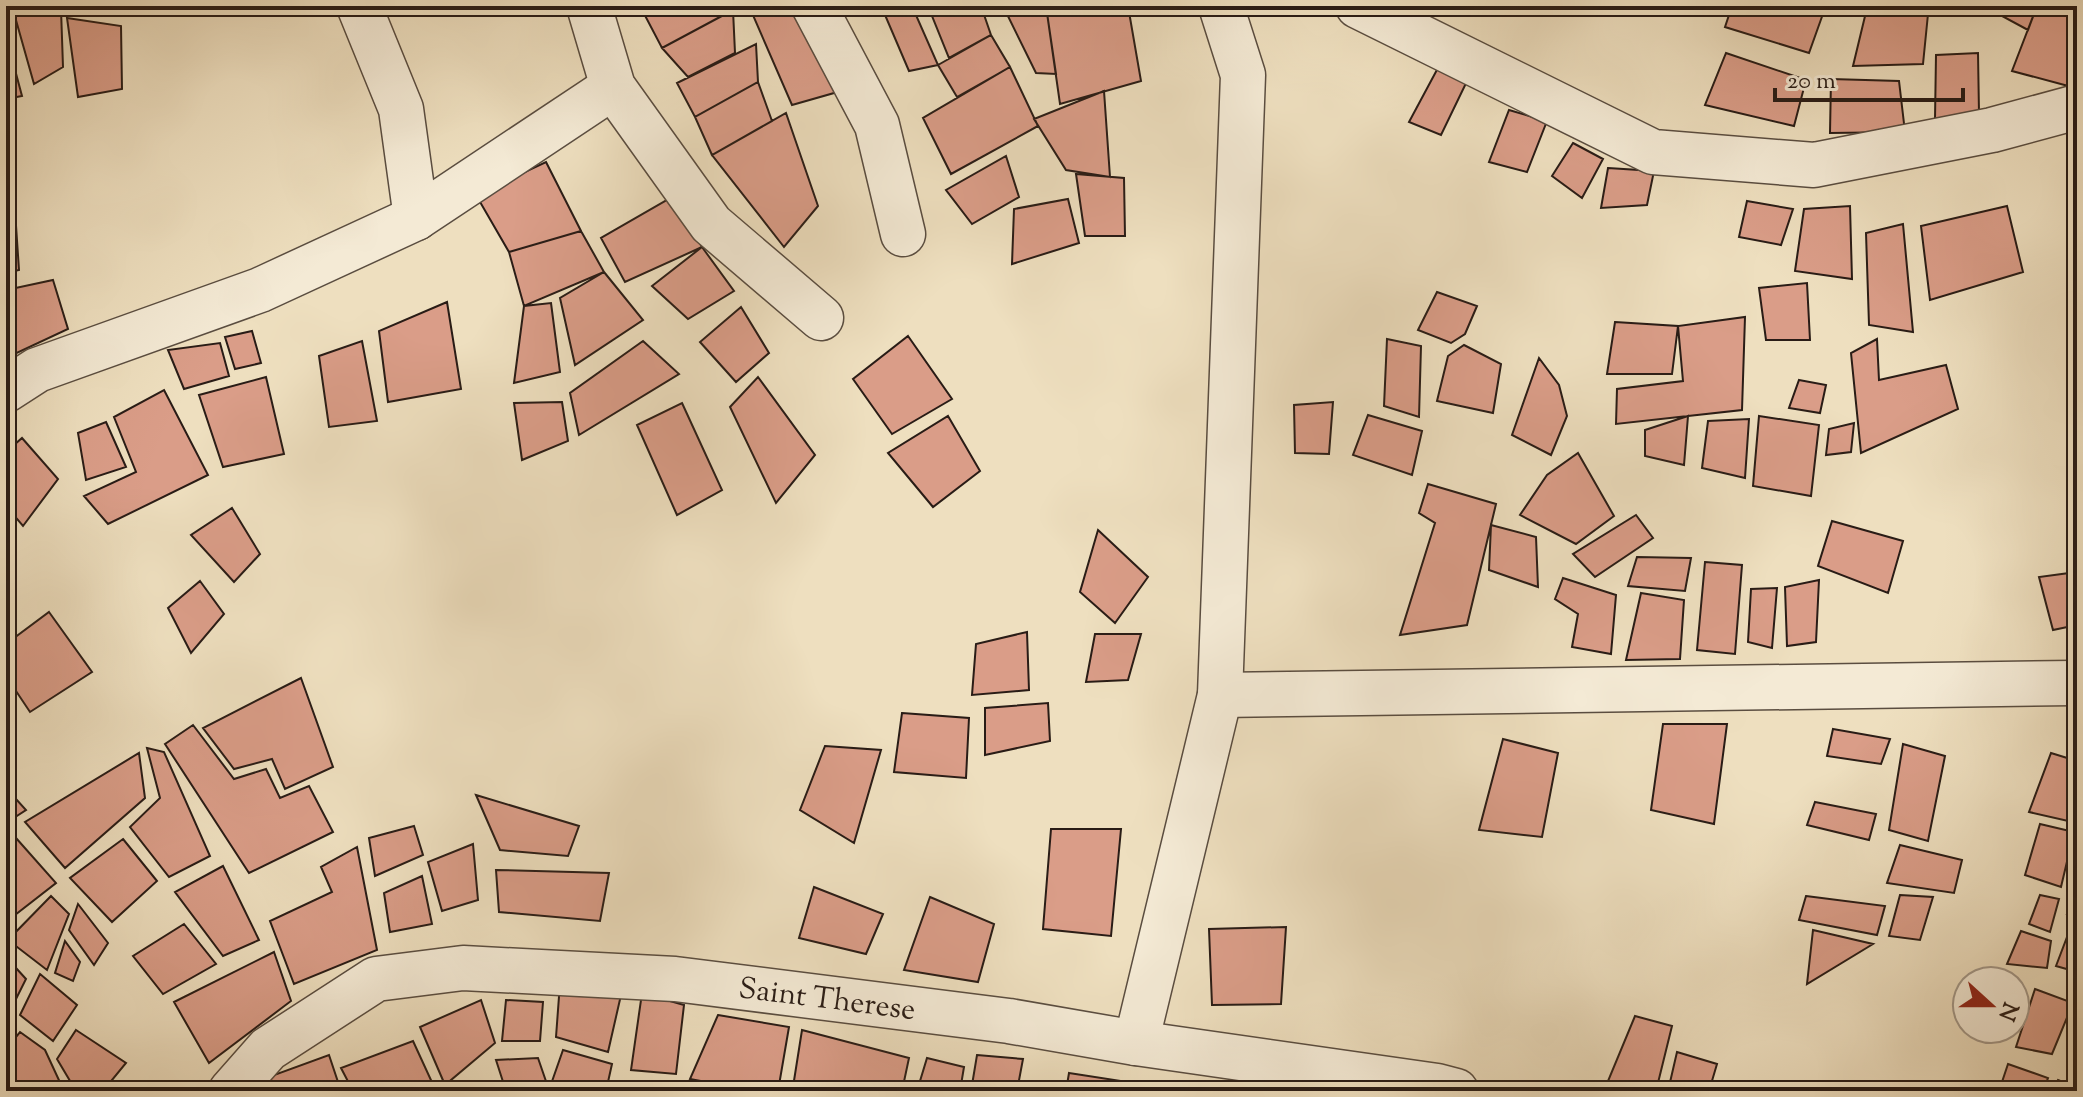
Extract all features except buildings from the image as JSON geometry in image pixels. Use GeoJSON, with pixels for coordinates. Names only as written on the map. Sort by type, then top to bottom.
{"type":"FeatureCollection","features":[{"type":"Feature","properties":{"kind":"street"},"geometry":{"type":"LineString","coordinates":[[359,6],[401,109],[416,218]]}},
{"type":"Feature","properties":{"kind":"street"},"geometry":{"type":"LineString","coordinates":[[589,6],[613,87],[711,224],[821,318]]}},
{"type":"Feature","properties":{"kind":"street"},"geometry":{"type":"LineString","coordinates":[[814,6],[877,125],[903,234]]}},
{"type":"Feature","properties":{"kind":"street"},"geometry":{"type":"LineString","coordinates":[[1136,1043],[1220,695],[1243,75],[1221,6]]}},
{"type":"Feature","properties":{"kind":"street"},"geometry":{"type":"LineString","coordinates":[[1358,6],[1653,152],[1814,165],[1992,130],[2077,107]]}},
{"type":"Feature","properties":{"kind":"street"},"geometry":{"type":"LineString","coordinates":[[6,390],[37,370],[260,290],[416,218],[613,87]]}},
{"type":"Feature","properties":{"kind":"street"},"geometry":{"type":"LineString","coordinates":[[1220,695],[2073,683]]}},
{"type":"Feature","properties":{"kind":"street","name":"Saint Therese"},"geometry":{"type":"LineString","coordinates":[[231,1091],[268,1049],[376,979],[463,968],[675,979],[1009,1021],[1456,1091]]}}]}
